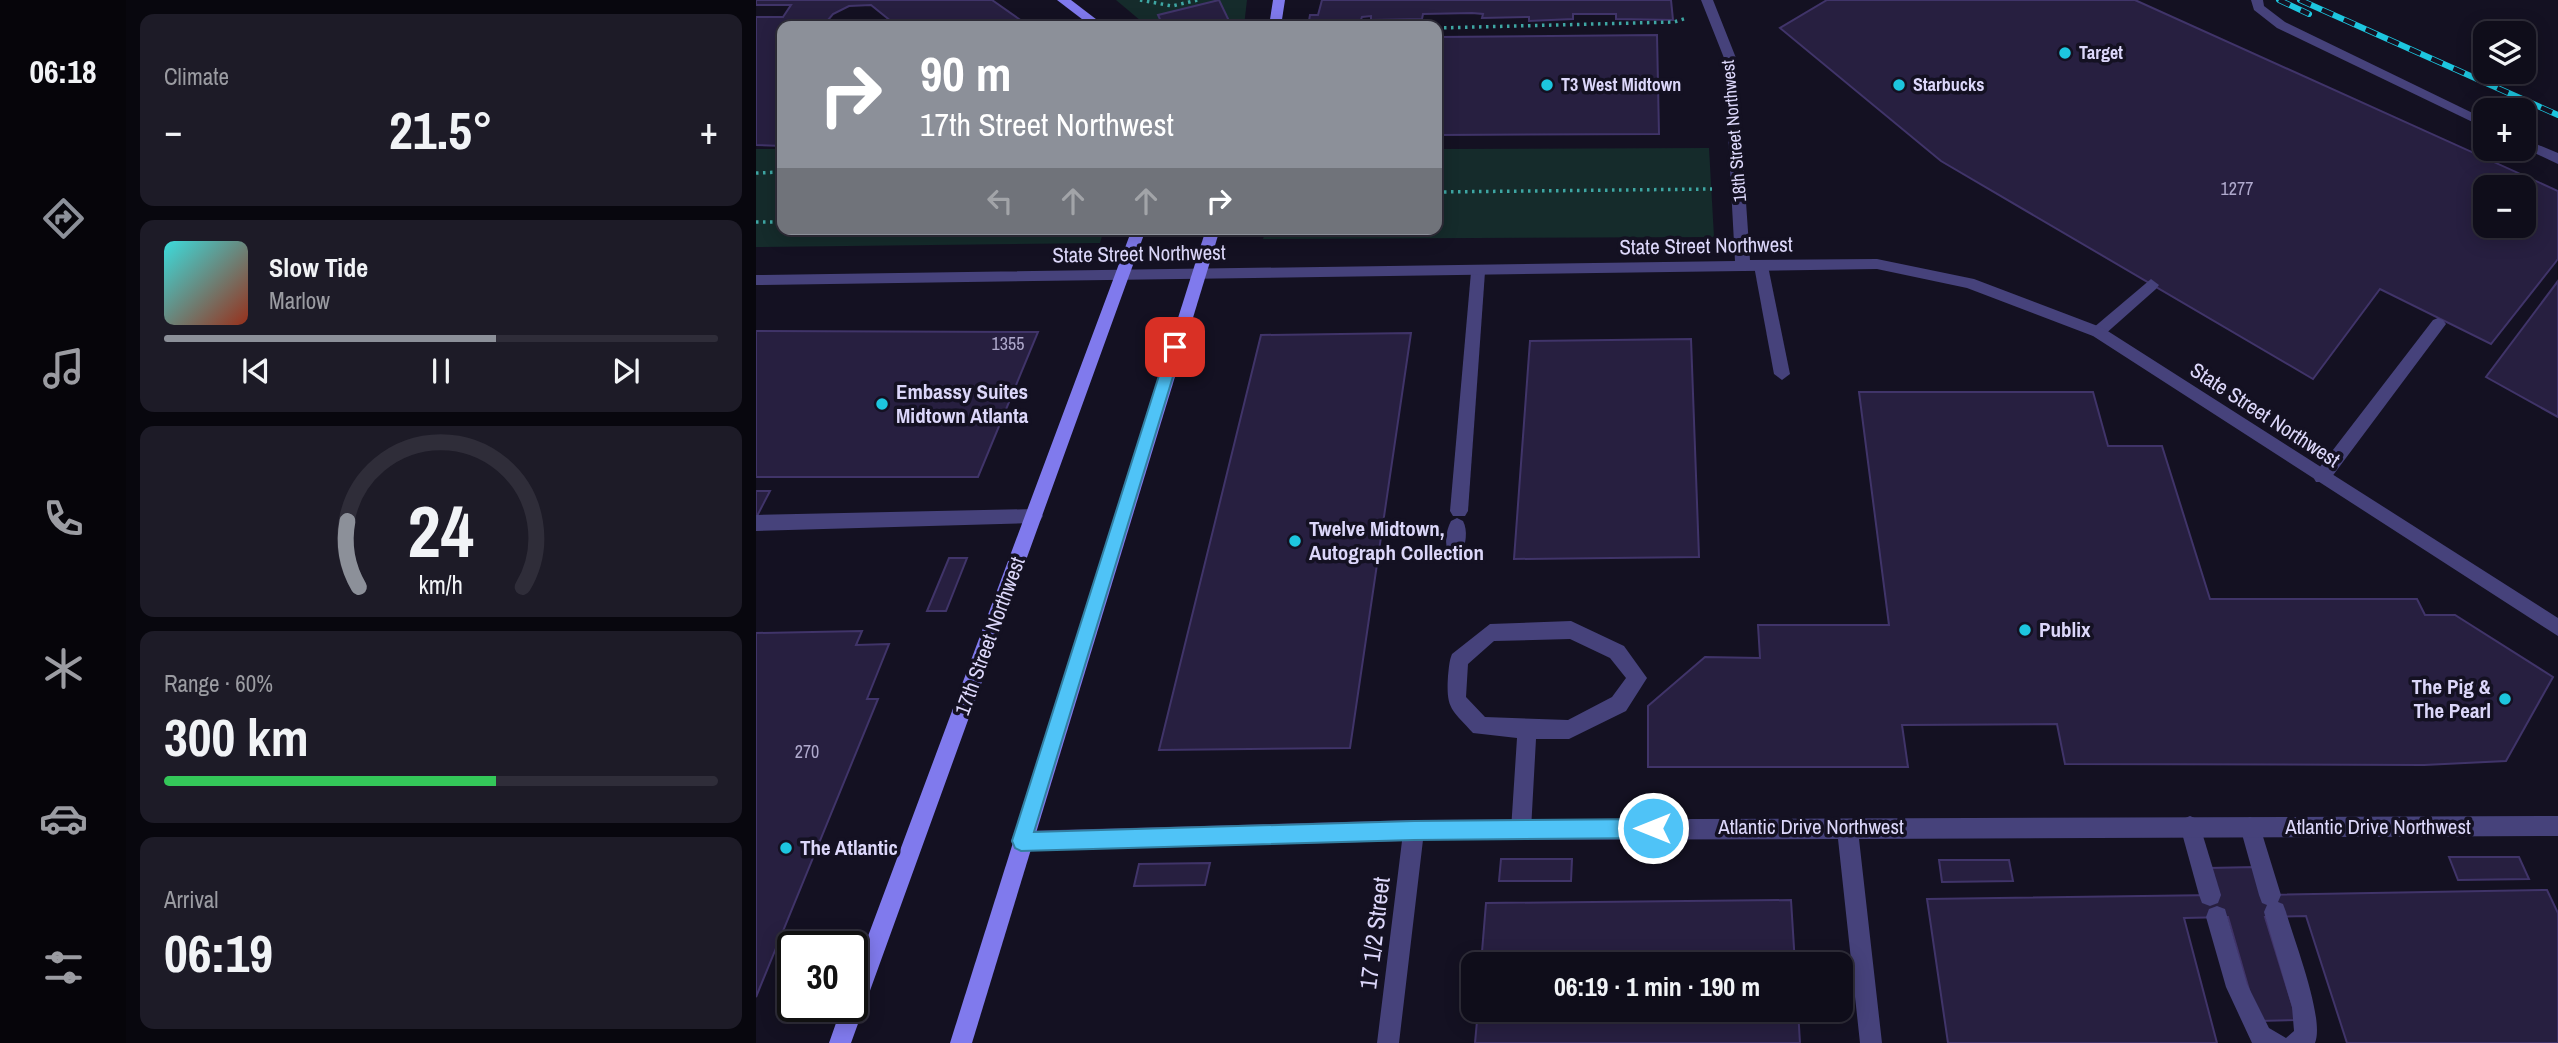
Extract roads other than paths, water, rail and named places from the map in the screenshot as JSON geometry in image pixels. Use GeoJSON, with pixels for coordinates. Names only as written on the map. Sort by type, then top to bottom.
{"type":"FeatureCollection","features":[{"type":"Feature","properties":{"kind":"main road"},"geometry":{"type":"LineString","coordinates":[[1063,0],[1092,21]]}},
{"type":"Feature","properties":{"kind":"main road"},"geometry":{"type":"LineString","coordinates":[[1276,21],[1279,0]]}},
{"type":"Feature","properties":{"kind":"main road","name":"17th Street Northwest"},"geometry":{"type":"LineString","coordinates":[[840,1043],[1137,235]]}},
{"type":"Feature","properties":{"kind":"main road"},"geometry":{"type":"LineString","coordinates":[[961,1043],[1021,841],[1211,235]]}},
{"type":"Feature","properties":{"kind":"street","name":"18th Street Northwest"},"geometry":{"type":"LineString","coordinates":[[1707,0],[1730,58],[1743,267]]}},
{"type":"Feature","properties":{"kind":"street"},"geometry":{"type":"LineString","coordinates":[[2258,0],[2258,7],[2281,26],[2473,118]]}},
{"type":"Feature","properties":{"kind":"street"},"geometry":{"type":"LineString","coordinates":[[2536,149],[2558,159]]}},
{"type":"Feature","properties":{"kind":"street","name":"State Street Northwest"},"geometry":{"type":"LineString","coordinates":[[756,280],[1478,272],[1877,264],[1969,283],[2098,332],[2558,628]]}},
{"type":"Feature","properties":{"kind":"street"},"geometry":{"type":"LineString","coordinates":[[1761,266],[1782,374]]}},
{"type":"Feature","properties":{"kind":"street"},"geometry":{"type":"LineString","coordinates":[[1455,549],[1478,272]]}},
{"type":"Feature","properties":{"kind":"street"},"geometry":{"type":"LineString","coordinates":[[2098,332],[2151,285]]}},
{"type":"Feature","properties":{"kind":"street"},"geometry":{"type":"LineString","coordinates":[[2322,477],[2438,324]]}},
{"type":"Feature","properties":{"kind":"street"},"geometry":{"type":"LineString","coordinates":[[756,523],[1034,516]]}},
{"type":"Feature","properties":{"kind":"street"},"geometry":{"type":"LineString","coordinates":[[1571,630],[1617,652],[1637,678],[1619,704],[1569,730],[1527,729],[1480,726],[1456,700],[1459,660],[1490,633],[1571,630]]}},
{"type":"Feature","properties":{"kind":"street"},"geometry":{"type":"LineString","coordinates":[[1521,830],[1527,729]]}},
{"type":"Feature","properties":{"kind":"street"},"geometry":{"type":"LineString","coordinates":[[2190,826],[2210,895]]}},
{"type":"Feature","properties":{"kind":"street","name":"Atlantic Drive Northwest"},"geometry":{"type":"LineString","coordinates":[[1021,841],[1414,830],[2558,826]]}},
{"type":"Feature","properties":{"kind":"street"},"geometry":{"type":"LineString","coordinates":[[1847,827],[1871,1043]]}},
{"type":"Feature","properties":{"kind":"street"},"geometry":{"type":"LineString","coordinates":[[2250,827],[2303,1007],[2306,1036],[2296,1043]]}},
{"type":"Feature","properties":{"kind":"street","name":"17 1/2 Street"},"geometry":{"type":"LineString","coordinates":[[1388,1043],[1414,830]]}},
{"type":"Feature","properties":{"kind":"street"},"geometry":{"type":"LineString","coordinates":[[2217,917],[2237,987],[2261,1036],[2277,1043]]}},
{"type":"Feature","properties":{"kind":"railway"},"geometry":{"type":"LineString","coordinates":[[2279,0],[2309,14]]}},
{"type":"Feature","properties":{"kind":"railway"},"geometry":{"type":"LineString","coordinates":[[2300,0],[2558,115]]}},
{"type":"Feature","properties":{"kind":"place","name":"Target"},"geometry":{"type":"Point","coordinates":[2065,53]}},
{"type":"Feature","properties":{"kind":"place","name":"T3 West Midtown"},"geometry":{"type":"Point","coordinates":[1547,85]}},
{"type":"Feature","properties":{"kind":"place","name":"Starbucks"},"geometry":{"type":"Point","coordinates":[1899,85]}},
{"type":"Feature","properties":{"kind":"place","name":"Embassy Suites Midtown Atlanta"},"geometry":{"type":"Point","coordinates":[882,404]}},
{"type":"Feature","properties":{"kind":"place","name":"Twelve Midtown, Autograph Collection"},"geometry":{"type":"Point","coordinates":[1295,541]}},
{"type":"Feature","properties":{"kind":"place","name":"Publix"},"geometry":{"type":"Point","coordinates":[2025,630]}},
{"type":"Feature","properties":{"kind":"place","name":"The Pig & The Pearl"},"geometry":{"type":"Point","coordinates":[2505,699]}},
{"type":"Feature","properties":{"kind":"place","name":"The Atlantic"},"geometry":{"type":"Point","coordinates":[786,848]}}]}
